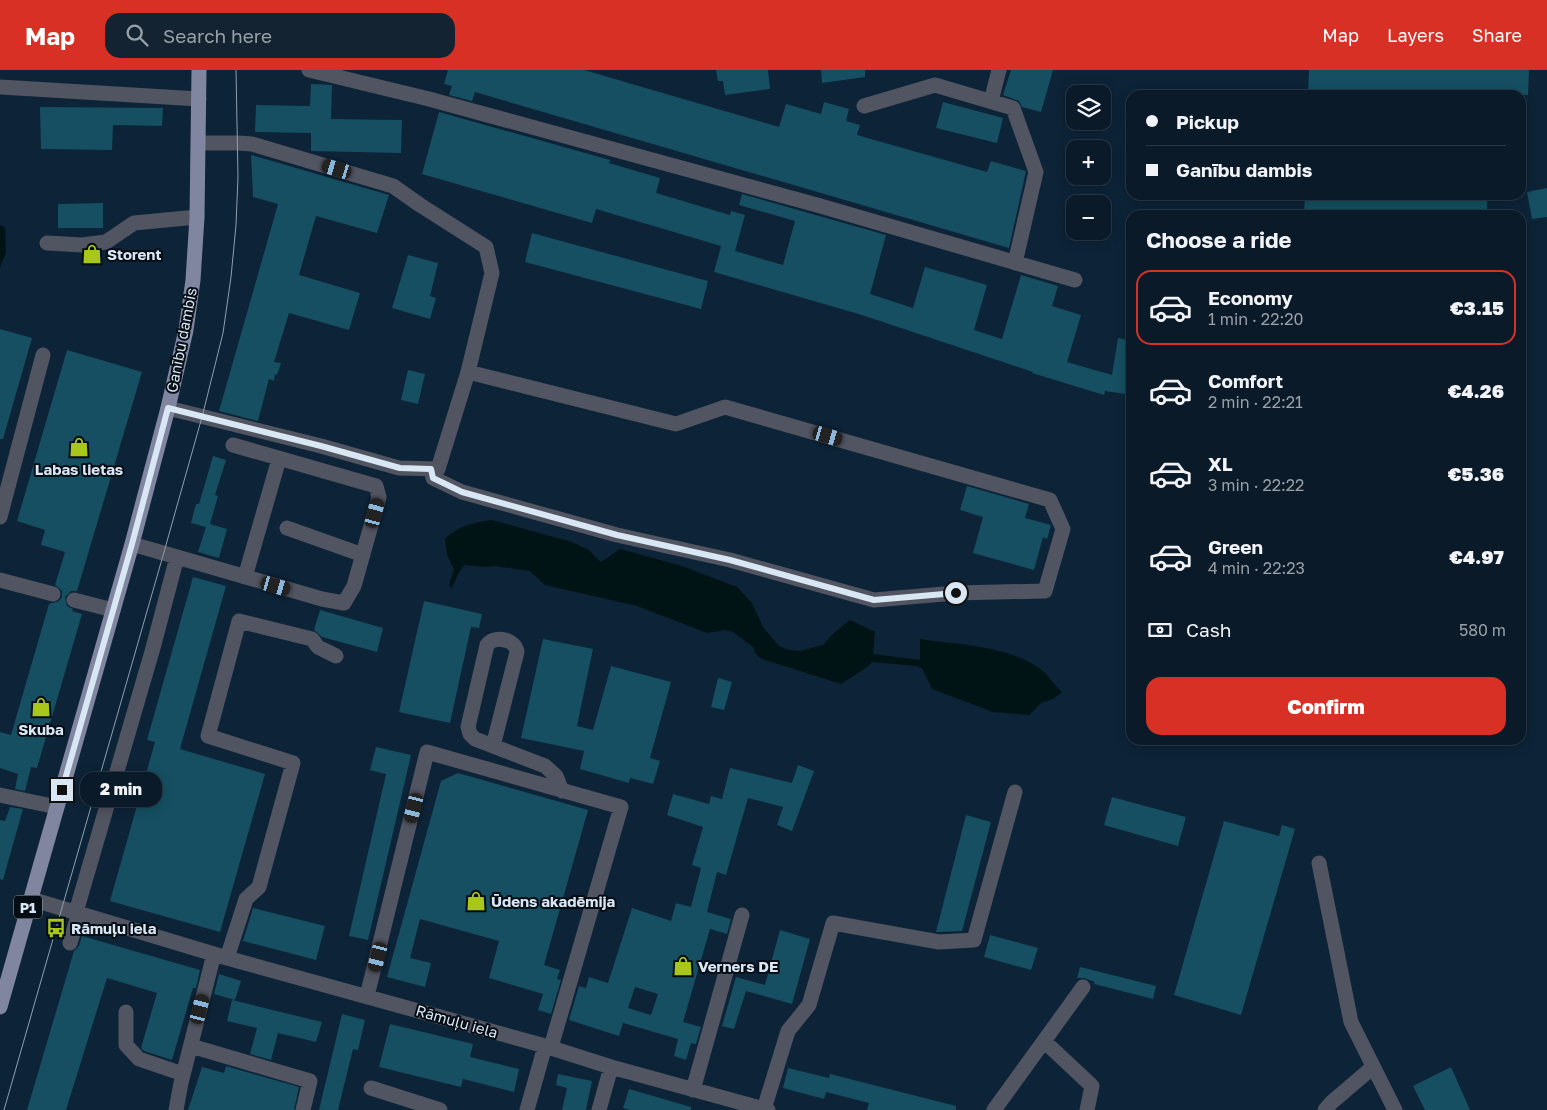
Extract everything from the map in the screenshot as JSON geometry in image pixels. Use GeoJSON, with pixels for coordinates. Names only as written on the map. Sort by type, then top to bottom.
{"type":"FeatureCollection","features":[{"type":"Feature","properties":{"kind":"main road","name":"Ganību dambis"},"geometry":{"type":"LineString","coordinates":[[0,1007],[132,544],[168,408],[186,330],[193,280],[198,217],[199,70]]}},
{"type":"Feature","properties":{"kind":"street"},"geometry":{"type":"LineString","coordinates":[[309,70],[342,74],[798,200],[1075,280]]}},
{"type":"Feature","properties":{"kind":"street"},"geometry":{"type":"LineString","coordinates":[[991,101],[999,70]]}},
{"type":"Feature","properties":{"kind":"street"},"geometry":{"type":"LineString","coordinates":[[864,106],[935,85],[1013,108],[1036,172],[1015,262]]}},
{"type":"Feature","properties":{"kind":"street"},"geometry":{"type":"LineString","coordinates":[[0,87],[199,99]]}},
{"type":"Feature","properties":{"kind":"street"},"geometry":{"type":"LineString","coordinates":[[168,408],[321,446],[400,468],[438,469],[468,372],[492,273],[486,247],[394,186],[252,144],[199,143]]}},
{"type":"Feature","properties":{"kind":"street"},"geometry":{"type":"LineString","coordinates":[[47,242],[82,245],[106,242],[134,223],[198,217]]}},
{"type":"Feature","properties":{"kind":"street"},"geometry":{"type":"LineString","coordinates":[[0,517],[43,355]]}},
{"type":"Feature","properties":{"kind":"street"},"geometry":{"type":"LineString","coordinates":[[431,469],[433,478],[462,492],[617,535],[730,560],[874,600],[956,593],[1045,591],[1063,529],[1050,500],[725,407],[676,424],[468,372]]}},
{"type":"Feature","properties":{"kind":"street"},"geometry":{"type":"LineString","coordinates":[[132,544],[245,577],[322,598],[344,602],[354,586],[363,555],[379,497],[376,486],[233,445]]}},
{"type":"Feature","properties":{"kind":"street"},"geometry":{"type":"LineString","coordinates":[[245,577],[279,459]]}},
{"type":"Feature","properties":{"kind":"street"},"geometry":{"type":"LineString","coordinates":[[287,528],[363,555]]}},
{"type":"Feature","properties":{"kind":"street"},"geometry":{"type":"LineString","coordinates":[[70,943],[154,648],[177,557]]}},
{"type":"Feature","properties":{"kind":"street"},"geometry":{"type":"LineString","coordinates":[[0,580],[53,594]]}},
{"type":"Feature","properties":{"kind":"street"},"geometry":{"type":"LineString","coordinates":[[74,600],[113,610]]}},
{"type":"Feature","properties":{"kind":"street"},"geometry":{"type":"LineString","coordinates":[[176,1110],[190,1046],[220,956],[246,899],[259,887],[293,763],[208,736],[240,621],[312,639],[318,647],[336,656]]}},
{"type":"Feature","properties":{"kind":"street"},"geometry":{"type":"LineString","coordinates":[[493,746],[517,652],[513,643],[496,639],[490,641],[487,645],[468,727],[470,734],[475,739],[493,746],[545,766],[556,776],[562,791]]}},
{"type":"Feature","properties":{"kind":"street"},"geometry":{"type":"LineString","coordinates":[[367,996],[427,752],[621,807],[527,1110]]}},
{"type":"Feature","properties":{"kind":"street"},"geometry":{"type":"LineString","coordinates":[[766,1109],[788,1031],[809,1005],[832,923],[939,942],[974,940],[1015,792]]}},
{"type":"Feature","properties":{"kind":"street"},"geometry":{"type":"LineString","coordinates":[[0,795],[57,808]]}},
{"type":"Feature","properties":{"kind":"street"},"geometry":{"type":"LineString","coordinates":[[1319,863],[1351,1022],[1395,1110]]}},
{"type":"Feature","properties":{"kind":"street","name":"Rāmuļu iela"},"geometry":{"type":"LineString","coordinates":[[30,899],[220,956],[766,1109]]}},
{"type":"Feature","properties":{"kind":"street"},"geometry":{"type":"LineString","coordinates":[[693,1090],[742,915]]}},
{"type":"Feature","properties":{"kind":"street"},"geometry":{"type":"LineString","coordinates":[[994,1110],[1082,987]]}},
{"type":"Feature","properties":{"kind":"street"},"geometry":{"type":"LineString","coordinates":[[126,1012],[126,1045],[139,1059],[183,1074]]}},
{"type":"Feature","properties":{"kind":"street"},"geometry":{"type":"LineString","coordinates":[[1044,1041],[1092,1086],[1087,1110]]}},
{"type":"Feature","properties":{"kind":"street"},"geometry":{"type":"LineString","coordinates":[[190,1046],[310,1081],[303,1110]]}},
{"type":"Feature","properties":{"kind":"street"},"geometry":{"type":"LineString","coordinates":[[600,1110],[611,1067]]}},
{"type":"Feature","properties":{"kind":"street"},"geometry":{"type":"LineString","coordinates":[[1325,1110],[1373,1067]]}},
{"type":"Feature","properties":{"kind":"street"},"geometry":{"type":"LineString","coordinates":[[371,1088],[440,1110]]}},
{"type":"Feature","properties":{"kind":"shaded area"},"geometry":{"type":"Polygon","coordinates":[[[0,225],[5,227],[6,253],[0,267],[0,225]]]}},
{"type":"Feature","properties":{"kind":"shaded area"},"geometry":{"type":"Polygon","coordinates":[[[492,520],[572,542],[589,550],[601,562],[620,549],[682,566],[737,587],[752,603],[763,627],[779,646],[789,650],[800,651],[823,645],[850,620],[875,632],[873,654],[920,660],[920,639],[997,650],[1026,660],[1039,668],[1062,692],[1053,699],[1041,703],[1029,715],[993,712],[932,689],[922,668],[916,666],[872,662],[841,684],[762,659],[756,654],[753,647],[733,632],[725,630],[707,633],[637,606],[545,585],[530,571],[495,566],[464,565],[452,588],[449,585],[454,569],[447,555],[445,539],[467,525],[492,520]]]}},
{"type":"Feature","properties":{"kind":"building"},"geometry":{"type":"Polygon","coordinates":[[[448,70],[584,70],[779,127],[786,104],[821,114],[824,102],[849,109],[846,121],[860,125],[857,135],[987,172],[991,161],[1026,171],[1009,248],[475,92],[472,101],[449,95],[452,86],[444,84],[448,70]]]}},
{"type":"Feature","properties":{"kind":"building"},"geometry":{"type":"Polygon","coordinates":[[[716,70],[768,70],[770,89],[725,95],[723,81],[718,81],[716,70]]]}},
{"type":"Feature","properties":{"kind":"building"},"geometry":{"type":"Polygon","coordinates":[[[821,70],[865,70],[865,77],[822,83],[821,70]]]}},
{"type":"Feature","properties":{"kind":"building"},"geometry":{"type":"Polygon","coordinates":[[[1011,70],[1053,70],[1041,112],[1022,107],[1019,101],[1003,95],[1011,70]]]}},
{"type":"Feature","properties":{"kind":"building"},"geometry":{"type":"Polygon","coordinates":[[[1309,70],[1529,70],[1528,95],[1526,95],[1526,90],[1308,90],[1309,70]]]}},
{"type":"Feature","properties":{"kind":"building"},"geometry":{"type":"Polygon","coordinates":[[[311,84],[332,85],[331,119],[402,120],[401,153],[311,151],[311,133],[255,132],[256,105],[310,106],[311,84]]]}},
{"type":"Feature","properties":{"kind":"building"},"geometry":{"type":"Polygon","coordinates":[[[943,102],[1003,118],[997,143],[936,128],[943,102]]]}},
{"type":"Feature","properties":{"kind":"building"},"geometry":{"type":"Polygon","coordinates":[[[40,107],[163,108],[162,126],[113,125],[112,150],[41,149],[40,107]]]}},
{"type":"Feature","properties":{"kind":"building"},"geometry":{"type":"Polygon","coordinates":[[[439,112],[610,160],[609,163],[660,178],[656,193],[730,215],[731,211],[745,215],[735,251],[783,265],[795,221],[739,205],[742,194],[886,235],[870,294],[913,308],[925,267],[987,285],[974,330],[1002,339],[1021,275],[1058,286],[1052,306],[1081,315],[1067,362],[1112,375],[1118,338],[1126,340],[1126,394],[1105,391],[1104,395],[1032,373],[862,315],[714,272],[721,246],[596,209],[592,223],[422,174],[439,112]]]}},
{"type":"Feature","properties":{"kind":"building"},"geometry":{"type":"Polygon","coordinates":[[[251,155],[389,195],[377,233],[316,216],[299,275],[360,293],[349,330],[289,313],[274,362],[281,363],[277,375],[275,374],[274,381],[269,379],[258,421],[219,411],[278,204],[253,197],[251,155]]]}},
{"type":"Feature","properties":{"kind":"building"},"geometry":{"type":"Polygon","coordinates":[[[1547,188],[1547,217],[1532,219],[1527,192],[1547,188]]]}},
{"type":"Feature","properties":{"kind":"building"},"geometry":{"type":"Polygon","coordinates":[[[1305,200],[1487,200],[1487,210],[1304,210],[1305,200]]]}},
{"type":"Feature","properties":{"kind":"building"},"geometry":{"type":"Polygon","coordinates":[[[103,203],[103,228],[58,228],[58,204],[103,203]]]}},
{"type":"Feature","properties":{"kind":"building"},"geometry":{"type":"Polygon","coordinates":[[[532,233],[708,281],[701,309],[525,262],[532,233]]]}},
{"type":"Feature","properties":{"kind":"building"},"geometry":{"type":"Polygon","coordinates":[[[408,255],[438,263],[430,296],[436,298],[430,319],[392,308],[408,255]]]}},
{"type":"Feature","properties":{"kind":"building"},"geometry":{"type":"Polygon","coordinates":[[[0,329],[32,338],[3,439],[0,439],[0,329]]]}},
{"type":"Feature","properties":{"kind":"building","name":"Labas lietas"},"geometry":{"type":"Polygon","coordinates":[[[67,350],[142,372],[77,591],[71,591],[65,597],[67,606],[73,609],[72,611],[82,614],[37,768],[31,767],[25,791],[15,789],[18,774],[0,768],[0,732],[11,735],[49,604],[59,601],[62,597],[62,591],[55,585],[65,552],[41,545],[45,530],[17,521],[67,350]]]}},
{"type":"Feature","properties":{"kind":"building"},"geometry":{"type":"Polygon","coordinates":[[[408,370],[425,374],[418,404],[401,400],[408,370]]]}},
{"type":"Feature","properties":{"kind":"building"},"geometry":{"type":"Polygon","coordinates":[[[213,456],[226,460],[215,495],[218,496],[210,524],[227,529],[219,558],[198,552],[206,527],[191,523],[196,504],[199,504],[213,456]]]}},
{"type":"Feature","properties":{"kind":"building"},"geometry":{"type":"Polygon","coordinates":[[[967,486],[1029,504],[1025,518],[1051,525],[1047,539],[1043,537],[1034,570],[973,553],[983,517],[960,510],[967,486]]]}},
{"type":"Feature","properties":{"kind":"building"},"geometry":{"type":"Polygon","coordinates":[[[193,577],[226,586],[180,749],[265,774],[220,932],[110,901],[155,742],[147,740],[193,577]]]}},
{"type":"Feature","properties":{"kind":"building"},"geometry":{"type":"Polygon","coordinates":[[[424,601],[482,614],[479,628],[471,627],[450,723],[399,712],[424,601]]]}},
{"type":"Feature","properties":{"kind":"building"},"geometry":{"type":"Polygon","coordinates":[[[320,610],[383,628],[377,652],[322,637],[314,630],[320,610]]]}},
{"type":"Feature","properties":{"kind":"building"},"geometry":{"type":"Polygon","coordinates":[[[543,639],[593,649],[577,726],[593,730],[611,666],[671,682],[650,758],[660,761],[653,784],[630,778],[629,783],[580,769],[584,751],[521,738],[543,639]]]}},
{"type":"Feature","properties":{"kind":"building"},"geometry":{"type":"Polygon","coordinates":[[[718,678],[732,682],[724,710],[711,707],[718,678]]]}},
{"type":"Feature","properties":{"kind":"building"},"geometry":{"type":"Polygon","coordinates":[[[376,747],[411,755],[368,940],[349,936],[386,774],[370,770],[376,747]]]}},
{"type":"Feature","properties":{"kind":"building"},"geometry":{"type":"Polygon","coordinates":[[[798,765],[814,771],[792,831],[777,825],[783,807],[748,798],[726,875],[717,872],[707,912],[731,919],[727,934],[710,929],[683,1022],[701,1027],[696,1044],[691,1043],[686,1060],[674,1056],[678,1039],[623,1023],[619,1036],[569,1020],[579,986],[586,988],[589,977],[608,983],[632,908],[671,921],[676,903],[691,907],[701,868],[692,865],[703,827],[667,815],[673,794],[709,804],[711,796],[722,799],[730,768],[792,783],[798,765]],[[635,987],[628,1008],[651,1015],[658,994],[635,987]]]}},
{"type":"Feature","properties":{"kind":"building"},"geometry":{"type":"Polygon","coordinates":[[[458,773],[588,810],[544,965],[560,970],[557,979],[561,980],[551,1014],[538,1010],[543,994],[489,978],[499,941],[420,919],[410,958],[431,963],[425,987],[387,977],[441,781],[458,773]]]}},
{"type":"Feature","properties":{"kind":"building"},"geometry":{"type":"Polygon","coordinates":[[[1112,797],[1186,817],[1178,846],[1104,825],[1112,797]]]}},
{"type":"Feature","properties":{"kind":"building"},"geometry":{"type":"Polygon","coordinates":[[[10,807],[23,809],[3,880],[0,879],[0,820],[5,821],[10,807]]]}},
{"type":"Feature","properties":{"kind":"building"},"geometry":{"type":"Polygon","coordinates":[[[966,815],[991,822],[962,931],[936,932],[966,815]]]}},
{"type":"Feature","properties":{"kind":"building"},"geometry":{"type":"Polygon","coordinates":[[[1224,821],[1279,836],[1282,825],[1295,829],[1241,1015],[1174,995],[1224,821]]]}},
{"type":"Feature","properties":{"kind":"building"},"geometry":{"type":"Polygon","coordinates":[[[253,908],[325,926],[316,960],[243,941],[253,908]]]}},
{"type":"Feature","properties":{"kind":"building"},"geometry":{"type":"Polygon","coordinates":[[[780,930],[810,939],[792,1004],[746,991],[734,1029],[722,1026],[736,977],[765,985],[780,930]]]}},
{"type":"Feature","properties":{"kind":"building"},"geometry":{"type":"Polygon","coordinates":[[[990,935],[1038,948],[1031,970],[984,957],[990,935]]]}},
{"type":"Feature","properties":{"kind":"building"},"geometry":{"type":"Polygon","coordinates":[[[82,936],[200,970],[196,988],[193,988],[172,1060],[144,1051],[141,1048],[157,993],[107,978],[66,1110],[27,1110],[74,951],[79,946],[82,936]]]}},
{"type":"Feature","properties":{"kind":"building"},"geometry":{"type":"Polygon","coordinates":[[[1080,967],[1156,986],[1153,999],[1094,984],[1095,982],[1084,978],[1077,978],[1080,967]]]}},
{"type":"Feature","properties":{"kind":"building"},"geometry":{"type":"Polygon","coordinates":[[[219,974],[241,981],[235,1000],[214,994],[219,974]]]}},
{"type":"Feature","properties":{"kind":"building"},"geometry":{"type":"Polygon","coordinates":[[[232,1000],[322,1022],[316,1042],[278,1033],[271,1060],[250,1054],[257,1028],[227,1021],[232,1000]]]}},
{"type":"Feature","properties":{"kind":"building"},"geometry":{"type":"Polygon","coordinates":[[[342,1014],[365,1020],[358,1050],[353,1049],[338,1110],[319,1110],[342,1014]]]}},
{"type":"Feature","properties":{"kind":"building"},"geometry":{"type":"Polygon","coordinates":[[[390,1024],[473,1044],[470,1057],[519,1069],[514,1092],[463,1079],[461,1087],[379,1067],[390,1024]]]}},
{"type":"Feature","properties":{"kind":"building"},"geometry":{"type":"Polygon","coordinates":[[[226,1066],[299,1087],[294,1110],[188,1110],[202,1067],[224,1073],[226,1066]]]}},
{"type":"Feature","properties":{"kind":"building"},"geometry":{"type":"Polygon","coordinates":[[[1451,1067],[1470,1110],[1425,1110],[1413,1086],[1451,1067]]]}},
{"type":"Feature","properties":{"kind":"building"},"geometry":{"type":"Polygon","coordinates":[[[788,1068],[829,1078],[830,1074],[956,1106],[956,1110],[867,1110],[869,1103],[826,1092],[824,1099],[783,1088],[788,1068]]]}},
{"type":"Feature","properties":{"kind":"building"},"geometry":{"type":"Polygon","coordinates":[[[558,1074],[592,1081],[586,1110],[562,1110],[567,1088],[556,1085],[558,1074]]]}},
{"type":"Feature","properties":{"kind":"building"},"geometry":{"type":"Polygon","coordinates":[[[629,1089],[691,1107],[691,1110],[630,1110],[623,1108],[629,1089]]]}},
{"type":"Feature","properties":{"kind":"tram line"},"geometry":{"type":"LineString","coordinates":[[4,1110],[164,552],[202,417],[223,333],[236,225],[238,177],[236,70]]}},
{"type":"Feature","properties":{"kind":"place","name":"Storent"},"geometry":{"type":"Point","coordinates":[92,254]}},
{"type":"Feature","properties":{"kind":"place","name":"Labas lietas"},"geometry":{"type":"Point","coordinates":[79,447]}},
{"type":"Feature","properties":{"kind":"place","name":"Skuba"},"geometry":{"type":"Point","coordinates":[41,707]}},
{"type":"Feature","properties":{"kind":"place","name":"Ūdens akadēmija"},"geometry":{"type":"Point","coordinates":[476,901]}},
{"type":"Feature","properties":{"kind":"place","name":"Rāmuļu iela"},"geometry":{"type":"Point","coordinates":[56,928]}},
{"type":"Feature","properties":{"kind":"place","name":"Verners DE"},"geometry":{"type":"Point","coordinates":[683,966]}},
{"type":"Feature","properties":{"kind":"route"},"geometry":{"type":"LineString","coordinates":[[62,790],[132,544],[168,408],[321,446],[400,468],[431,469],[433,478],[462,492],[617,535],[730,560],[874,600],[956,593]]}}]}
